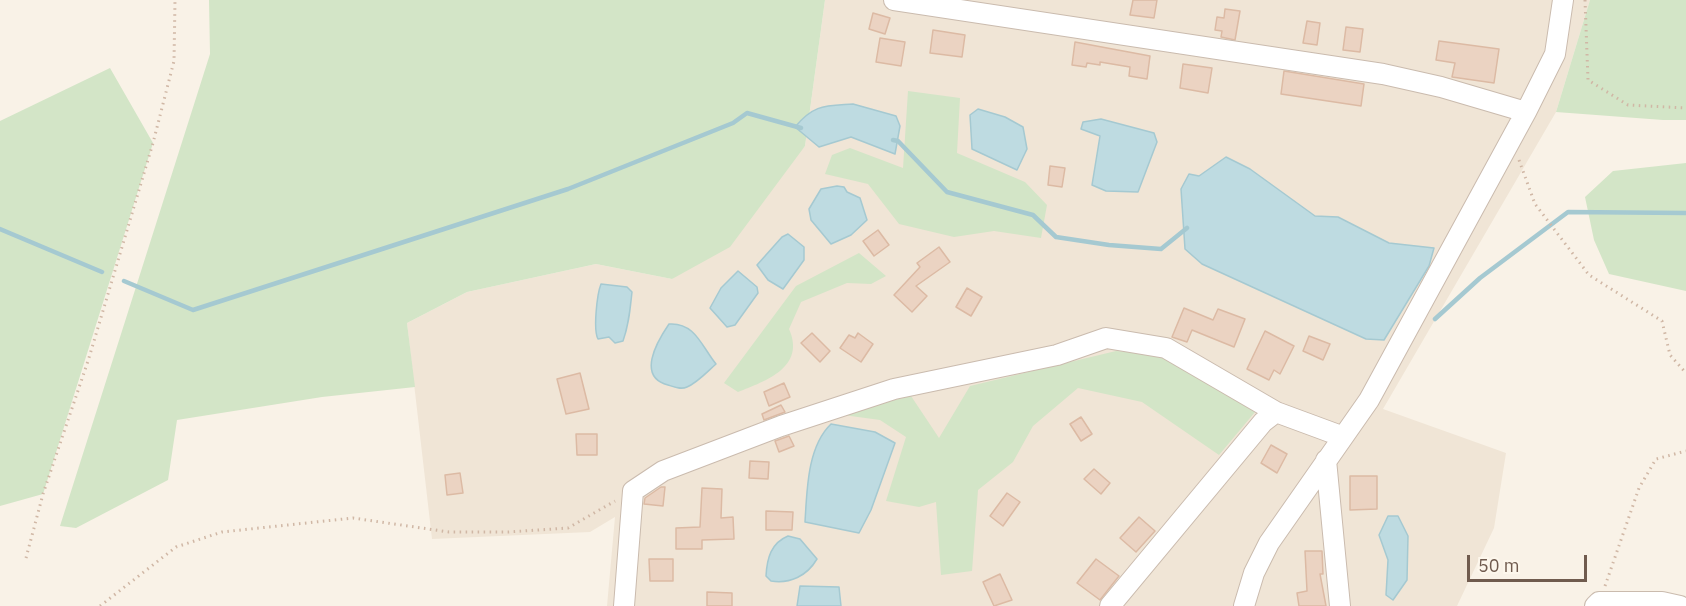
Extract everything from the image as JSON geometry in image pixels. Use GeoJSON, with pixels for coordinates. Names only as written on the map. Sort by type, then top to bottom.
{"type":"FeatureCollection","features":[{"type":"Feature","properties":{"kind":"street"},"geometry":{"type":"LineString","coordinates":[[894,0],[1383,74],[1441,87],[1526,112]]}},
{"type":"Feature","properties":{"kind":"street"},"geometry":{"type":"LineString","coordinates":[[1244,606],[1254,573],[1269,543],[1341,436],[1369,400],[1512,139],[1555,54],[1563,0]]}},
{"type":"Feature","properties":{"kind":"street"},"geometry":{"type":"LineString","coordinates":[[624,606],[633,491],[663,471],[782,426],[883,393],[1057,355],[1106,338],[1166,348],[1276,412],[1341,436]]}},
{"type":"Feature","properties":{"kind":"street"},"geometry":{"type":"LineString","coordinates":[[1110,606],[1263,422],[1276,412]]}},
{"type":"Feature","properties":{"kind":"street"},"geometry":{"type":"LineString","coordinates":[[1326,460],[1340,606]]}},
{"type":"Feature","properties":{"kind":"street"},"geometry":{"type":"LineString","coordinates":[[1597,604],[1662,602],[1680,606]]}},
{"type":"Feature","properties":{"kind":"path"},"geometry":{"type":"LineString","coordinates":[[26,558],[43,494],[88,361],[153,143],[174,61],[175,0]]}},
{"type":"Feature","properties":{"kind":"path"},"geometry":{"type":"LineString","coordinates":[[1585,0],[1588,80],[1628,105],[1686,108]]}},
{"type":"Feature","properties":{"kind":"path"},"geometry":{"type":"LineString","coordinates":[[1512,139],[1535,204],[1544,218],[1589,275],[1662,321],[1670,355],[1686,373]]}},
{"type":"Feature","properties":{"kind":"path"},"geometry":{"type":"LineString","coordinates":[[1597,604],[1644,478],[1656,459],[1686,451]]}},
{"type":"Feature","properties":{"kind":"path"},"geometry":{"type":"LineString","coordinates":[[100,606],[176,547],[222,532],[353,518],[449,532],[508,532],[568,528],[633,491]]}},
{"type":"Feature","properties":{"kind":"shaded area"},"geometry":{"type":"Polygon","coordinates":[[[825,0],[1590,0],[1556,112],[1383,409],[1506,453],[1494,528],[1457,606],[607,606],[615,517],[590,532],[432,539],[407,323],[467,292],[596,264],[672,279],[805,146],[825,0]]]}},
{"type":"Feature","properties":{"kind":"green space"},"geometry":{"type":"Polygon","coordinates":[[[209,0],[825,0],[805,146],[730,247],[672,279],[596,264],[467,292],[407,323],[415,387],[322,397],[177,420],[168,480],[76,528],[60,526],[210,54],[209,0]]]}},
{"type":"Feature","properties":{"kind":"green space"},"geometry":{"type":"Polygon","coordinates":[[[1590,0],[1686,0],[1686,120],[1556,112],[1590,0]]]}},
{"type":"Feature","properties":{"kind":"green space"},"geometry":{"type":"Polygon","coordinates":[[[110,68],[153,143],[43,494],[0,506],[0,121],[110,68]]]}},
{"type":"Feature","properties":{"kind":"green space"},"geometry":{"type":"Polygon","coordinates":[[[908,91],[960,98],[957,153],[1025,182],[1047,205],[1041,238],[994,231],[954,237],[899,224],[868,184],[825,174],[832,155],[850,148],[903,168],[908,91]]]}},
{"type":"Feature","properties":{"kind":"green space"},"geometry":{"type":"Polygon","coordinates":[[[1686,163],[1686,291],[1609,274],[1594,240],[1585,197],[1613,171],[1686,163]]]}},
{"type":"Feature","properties":{"kind":"green space"},"geometry":{"type":"Polygon","coordinates":[[[859,253],[886,276],[871,284],[847,283],[801,302],[789,329],[793,342],[788,363],[771,377],[738,392],[724,383],[796,286],[859,253]]]}},
{"type":"Feature","properties":{"kind":"green space"},"geometry":{"type":"Polygon","coordinates":[[[1116,351],[1166,355],[1255,412],[1219,455],[1142,402],[1078,388],[1033,426],[1013,462],[978,490],[972,571],[941,575],[936,502],[919,507],[886,501],[906,437],[880,420],[836,414],[911,396],[939,438],[970,386],[1116,351]]]}},
{"type":"Feature","properties":{"kind":"water"},"geometry":{"type":"Polygon","coordinates":[[[853,104],[896,116],[900,126],[895,154],[851,137],[819,147],[795,127],[814,110],[853,104]]]}},
{"type":"Feature","properties":{"kind":"water"},"geometry":{"type":"Polygon","coordinates":[[[978,109],[1005,117],[1023,127],[1027,149],[1017,170],[972,149],[970,115],[978,109]]]}},
{"type":"Feature","properties":{"kind":"water"},"geometry":{"type":"Polygon","coordinates":[[[1101,119],[1154,133],[1157,142],[1138,192],[1106,191],[1092,185],[1100,136],[1081,129],[1083,122],[1101,119]]]}},
{"type":"Feature","properties":{"kind":"water"},"geometry":{"type":"Polygon","coordinates":[[[1226,157],[1250,169],[1315,216],[1338,217],[1389,243],[1434,248],[1429,266],[1384,340],[1366,339],[1202,264],[1185,249],[1181,189],[1189,174],[1199,176],[1226,157]]]}},
{"type":"Feature","properties":{"kind":"water"},"geometry":{"type":"Polygon","coordinates":[[[844,187],[847,192],[860,198],[867,220],[851,235],[831,244],[811,220],[809,209],[821,189],[844,187]]]}},
{"type":"Feature","properties":{"kind":"water"},"geometry":{"type":"Polygon","coordinates":[[[788,234],[804,247],[804,260],[783,289],[768,280],[757,265],[782,237],[788,234]]]}},
{"type":"Feature","properties":{"kind":"water"},"geometry":{"type":"Polygon","coordinates":[[[738,271],[757,287],[758,293],[735,325],[727,327],[710,308],[721,288],[738,271]]]}},
{"type":"Feature","properties":{"kind":"water"},"geometry":{"type":"Polygon","coordinates":[[[601,284],[627,287],[632,292],[623,341],[615,343],[609,337],[598,339],[596,312],[601,284]]]}},
{"type":"Feature","properties":{"kind":"water"},"geometry":{"type":"Polygon","coordinates":[[[669,324],[678,324],[692,331],[716,364],[685,388],[659,381],[653,375],[651,367],[659,340],[669,324]]]}},
{"type":"Feature","properties":{"kind":"water"},"geometry":{"type":"Polygon","coordinates":[[[831,424],[875,432],[895,443],[871,510],[859,533],[805,522],[813,457],[823,434],[831,424]]]}},
{"type":"Feature","properties":{"kind":"water"},"geometry":{"type":"Polygon","coordinates":[[[1388,516],[1398,516],[1408,536],[1407,580],[1393,600],[1386,595],[1388,560],[1379,535],[1388,516]]]}},
{"type":"Feature","properties":{"kind":"water"},"geometry":{"type":"Polygon","coordinates":[[[788,536],[800,539],[817,559],[797,578],[771,581],[766,576],[769,557],[774,547],[788,536]]]}},
{"type":"Feature","properties":{"kind":"water"},"geometry":{"type":"Polygon","coordinates":[[[800,586],[839,587],[841,606],[797,606],[800,586]]]}},
{"type":"Feature","properties":{"kind":"building"},"geometry":{"type":"Polygon","coordinates":[[[1133,0],[1157,0],[1154,18],[1130,15],[1133,0]]]}},
{"type":"Feature","properties":{"kind":"building"},"geometry":{"type":"Polygon","coordinates":[[[1225,9],[1240,11],[1235,40],[1221,37],[1222,31],[1215,30],[1217,17],[1224,18],[1225,9]]]}},
{"type":"Feature","properties":{"kind":"building"},"geometry":{"type":"Polygon","coordinates":[[[873,13],[890,18],[885,34],[869,29],[873,13]]]}},
{"type":"Feature","properties":{"kind":"building"},"geometry":{"type":"Polygon","coordinates":[[[1307,21],[1320,23],[1317,45],[1303,43],[1307,21]]]}},
{"type":"Feature","properties":{"kind":"building"},"geometry":{"type":"Polygon","coordinates":[[[1346,27],[1363,29],[1360,52],[1343,50],[1346,27]]]}},
{"type":"Feature","properties":{"kind":"building"},"geometry":{"type":"Polygon","coordinates":[[[933,30],[965,35],[962,57],[930,53],[933,30]]]}},
{"type":"Feature","properties":{"kind":"building"},"geometry":{"type":"Polygon","coordinates":[[[880,38],[905,42],[901,66],[876,62],[880,38]]]}},
{"type":"Feature","properties":{"kind":"building"},"geometry":{"type":"Polygon","coordinates":[[[1439,41],[1499,49],[1494,83],[1452,77],[1455,63],[1436,60],[1439,41]]]}},
{"type":"Feature","properties":{"kind":"building"},"geometry":{"type":"Polygon","coordinates":[[[1075,42],[1150,56],[1147,79],[1129,76],[1130,67],[1100,62],[1100,65],[1087,63],[1086,67],[1072,65],[1075,42]]]}},
{"type":"Feature","properties":{"kind":"building"},"geometry":{"type":"Polygon","coordinates":[[[1183,64],[1212,68],[1208,93],[1180,88],[1183,64]]]}},
{"type":"Feature","properties":{"kind":"building"},"geometry":{"type":"Polygon","coordinates":[[[1284,71],[1364,84],[1361,106],[1281,94],[1284,71]]]}},
{"type":"Feature","properties":{"kind":"building"},"geometry":{"type":"Polygon","coordinates":[[[1050,166],[1065,168],[1062,187],[1048,185],[1050,166]]]}},
{"type":"Feature","properties":{"kind":"building"},"geometry":{"type":"Polygon","coordinates":[[[878,230],[889,245],[874,256],[863,241],[878,230]]]}},
{"type":"Feature","properties":{"kind":"building"},"geometry":{"type":"Polygon","coordinates":[[[939,247],[950,262],[916,286],[927,296],[912,312],[894,295],[920,267],[917,263],[939,247]]]}},
{"type":"Feature","properties":{"kind":"building"},"geometry":{"type":"Polygon","coordinates":[[[967,288],[982,297],[971,316],[956,307],[967,288]]]}},
{"type":"Feature","properties":{"kind":"building"},"geometry":{"type":"Polygon","coordinates":[[[1184,308],[1213,320],[1218,309],[1245,319],[1234,347],[1192,330],[1187,342],[1172,337],[1184,308]]]}},
{"type":"Feature","properties":{"kind":"building"},"geometry":{"type":"Polygon","coordinates":[[[1265,331],[1294,346],[1280,374],[1274,370],[1269,380],[1247,369],[1265,331]]]}},
{"type":"Feature","properties":{"kind":"building"},"geometry":{"type":"Polygon","coordinates":[[[812,333],[830,351],[820,362],[801,343],[812,333]]]}},
{"type":"Feature","properties":{"kind":"building"},"geometry":{"type":"Polygon","coordinates":[[[858,333],[873,344],[861,362],[840,348],[849,335],[855,338],[858,333]]]}},
{"type":"Feature","properties":{"kind":"building"},"geometry":{"type":"Polygon","coordinates":[[[1309,336],[1330,344],[1323,360],[1303,351],[1309,336]]]}},
{"type":"Feature","properties":{"kind":"building"},"geometry":{"type":"Polygon","coordinates":[[[580,373],[589,409],[566,414],[557,379],[580,373]]]}},
{"type":"Feature","properties":{"kind":"building"},"geometry":{"type":"Polygon","coordinates":[[[784,383],[790,397],[769,406],[764,392],[784,383]]]}},
{"type":"Feature","properties":{"kind":"building"},"geometry":{"type":"Polygon","coordinates":[[[781,405],[785,412],[764,420],[762,414],[781,405]]]}},
{"type":"Feature","properties":{"kind":"building"},"geometry":{"type":"Polygon","coordinates":[[[1081,417],[1092,434],[1081,441],[1070,424],[1081,417]]]}},
{"type":"Feature","properties":{"kind":"building"},"geometry":{"type":"Polygon","coordinates":[[[576,434],[597,434],[597,455],[577,455],[576,434]]]}},
{"type":"Feature","properties":{"kind":"building"},"geometry":{"type":"Polygon","coordinates":[[[789,436],[794,446],[779,452],[775,441],[789,436]]]}},
{"type":"Feature","properties":{"kind":"building"},"geometry":{"type":"Polygon","coordinates":[[[1271,445],[1287,454],[1277,473],[1261,463],[1271,445]]]}},
{"type":"Feature","properties":{"kind":"building"},"geometry":{"type":"Polygon","coordinates":[[[750,461],[769,462],[768,479],[749,478],[750,461]]]}},
{"type":"Feature","properties":{"kind":"building"},"geometry":{"type":"Polygon","coordinates":[[[1094,469],[1110,483],[1101,494],[1084,479],[1094,469]]]}},
{"type":"Feature","properties":{"kind":"building"},"geometry":{"type":"Polygon","coordinates":[[[460,473],[463,493],[447,495],[445,475],[460,473]]]}},
{"type":"Feature","properties":{"kind":"building"},"geometry":{"type":"Polygon","coordinates":[[[1350,476],[1377,476],[1377,509],[1350,510],[1350,476]]]}},
{"type":"Feature","properties":{"kind":"building"},"geometry":{"type":"Polygon","coordinates":[[[661,487],[665,487],[663,506],[644,504],[645,498],[661,487]]]}},
{"type":"Feature","properties":{"kind":"building"},"geometry":{"type":"Polygon","coordinates":[[[702,488],[722,489],[721,518],[733,517],[734,539],[702,540],[702,549],[676,549],[676,528],[700,527],[702,488]]]}},
{"type":"Feature","properties":{"kind":"building"},"geometry":{"type":"Polygon","coordinates":[[[1007,493],[1020,502],[1003,526],[990,516],[1007,493]]]}},
{"type":"Feature","properties":{"kind":"building"},"geometry":{"type":"Polygon","coordinates":[[[766,511],[793,512],[792,530],[766,530],[766,511]]]}},
{"type":"Feature","properties":{"kind":"building"},"geometry":{"type":"Polygon","coordinates":[[[1139,517],[1155,531],[1136,552],[1120,538],[1139,517]]]}},
{"type":"Feature","properties":{"kind":"building"},"geometry":{"type":"Polygon","coordinates":[[[1305,551],[1322,551],[1323,574],[1320,574],[1326,606],[1299,606],[1297,593],[1307,591],[1305,551]]]}},
{"type":"Feature","properties":{"kind":"building"},"geometry":{"type":"Polygon","coordinates":[[[649,559],[673,559],[673,581],[650,581],[649,559]]]}},
{"type":"Feature","properties":{"kind":"building"},"geometry":{"type":"Polygon","coordinates":[[[1096,559],[1119,576],[1100,600],[1077,583],[1096,559]]]}},
{"type":"Feature","properties":{"kind":"building"},"geometry":{"type":"Polygon","coordinates":[[[1000,574],[1012,600],[994,606],[983,582],[1000,574]]]}},
{"type":"Feature","properties":{"kind":"building"},"geometry":{"type":"Polygon","coordinates":[[[707,592],[732,593],[732,606],[707,606],[707,592]]]}},
{"type":"Feature","properties":{"kind":"waterway"},"geometry":{"type":"LineString","coordinates":[[124,281],[193,310],[568,189],[733,123],[747,113],[801,128]]}},
{"type":"Feature","properties":{"kind":"waterway"},"geometry":{"type":"LineString","coordinates":[[893,140],[898,141],[947,192],[1033,215],[1056,237],[1109,245],[1161,249],[1187,228]]}},
{"type":"Feature","properties":{"kind":"waterway"},"geometry":{"type":"LineString","coordinates":[[1435,319],[1480,278],[1568,212],[1686,213]]}},
{"type":"Feature","properties":{"kind":"waterway"},"geometry":{"type":"LineString","coordinates":[[0,229],[102,272]]}}]}
